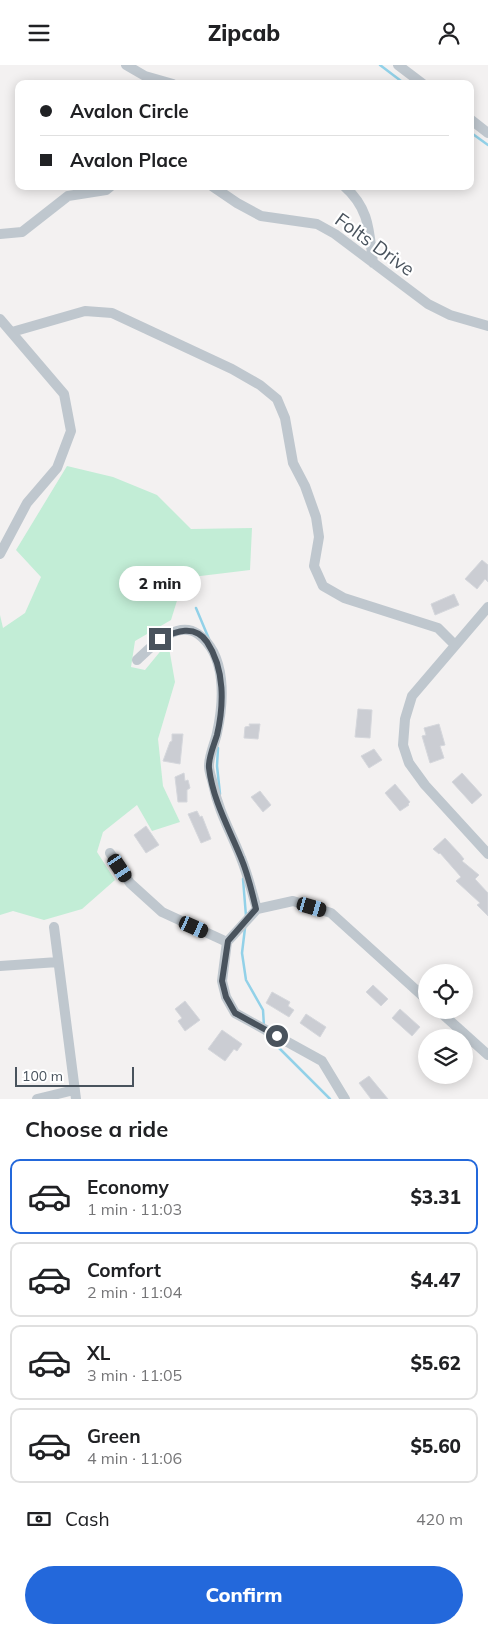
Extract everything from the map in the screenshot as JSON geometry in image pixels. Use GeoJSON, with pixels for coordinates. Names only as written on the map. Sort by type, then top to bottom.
{"type":"FeatureCollection","features":[{"type":"Feature","properties":{"kind":"street"},"geometry":{"type":"LineString","coordinates":[[126,65],[145,76],[159,80]]}},
{"type":"Feature","properties":{"kind":"street"},"geometry":{"type":"LineString","coordinates":[[398,65],[418,80]]}},
{"type":"Feature","properties":{"kind":"street"},"geometry":{"type":"LineString","coordinates":[[474,122],[488,133]]}},
{"type":"Feature","properties":{"kind":"street"},"geometry":{"type":"LineString","coordinates":[[0,234],[22,232],[68,196],[106,190]]}},
{"type":"Feature","properties":{"kind":"street","name":"Folts Drive"},"geometry":{"type":"LineString","coordinates":[[218,190],[261,216],[317,224],[335,233],[428,304],[450,315],[488,326]]}},
{"type":"Feature","properties":{"kind":"street"},"geometry":{"type":"LineString","coordinates":[[348,190],[368,219],[373,263]]}},
{"type":"Feature","properties":{"kind":"street"},"geometry":{"type":"LineString","coordinates":[[12,332],[85,311],[112,313],[232,369],[260,385],[277,399],[285,418],[294,463],[316,517],[319,537],[314,566],[323,587],[344,598],[438,628],[455,645]]}},
{"type":"Feature","properties":{"kind":"street"},"geometry":{"type":"LineString","coordinates":[[0,319],[64,394],[71,431],[57,468],[27,503],[0,554]]}},
{"type":"Feature","properties":{"kind":"street"},"geometry":{"type":"LineString","coordinates":[[488,607],[412,696],[405,719],[403,745],[409,763],[425,785],[488,854]]}},
{"type":"Feature","properties":{"kind":"street"},"geometry":{"type":"LineString","coordinates":[[137,660],[160,639],[174,632],[184,630],[195,632],[205,639],[214,652],[222,685],[218,731],[209,766],[218,809],[242,860],[256,909]]}},
{"type":"Feature","properties":{"kind":"street"},"geometry":{"type":"LineString","coordinates":[[110,853],[130,883],[162,912],[228,941]]}},
{"type":"Feature","properties":{"kind":"street"},"geometry":{"type":"LineString","coordinates":[[345,1099],[322,1061],[235,1013],[226,997],[222,981],[228,941],[256,909],[293,901],[331,913],[418,992]]}},
{"type":"Feature","properties":{"kind":"street"},"geometry":{"type":"LineString","coordinates":[[37,1099],[75,1094],[54,927]]}},
{"type":"Feature","properties":{"kind":"street"},"geometry":{"type":"LineString","coordinates":[[0,966],[58,962]]}},
{"type":"Feature","properties":{"kind":"street"},"geometry":{"type":"LineString","coordinates":[[448,1019],[488,1055]]}},
{"type":"Feature","properties":{"kind":"green space"},"geometry":{"type":"Polygon","coordinates":[[[67,466],[113,477],[157,495],[191,529],[252,528],[250,570],[184,578],[171,620],[135,641],[131,667],[145,670],[168,642],[175,682],[158,739],[163,786],[180,822],[152,831],[137,805],[103,832],[97,852],[115,880],[82,909],[44,920],[13,911],[0,915],[0,615],[3,628],[25,613],[41,577],[16,550],[67,466]]]}},
{"type":"Feature","properties":{"kind":"building"},"geometry":{"type":"Polygon","coordinates":[[[482,560],[488,565],[488,582],[485,579],[477,589],[465,579],[482,560]]]}},
{"type":"Feature","properties":{"kind":"building"},"geometry":{"type":"Polygon","coordinates":[[[454,594],[459,605],[435,615],[431,604],[454,594]]]}},
{"type":"Feature","properties":{"kind":"building"},"geometry":{"type":"Polygon","coordinates":[[[358,709],[372,710],[370,738],[355,737],[358,709]]]}},
{"type":"Feature","properties":{"kind":"building"},"geometry":{"type":"Polygon","coordinates":[[[249,724],[260,724],[258,739],[244,738],[245,727],[250,726],[249,724]]]}},
{"type":"Feature","properties":{"kind":"building"},"geometry":{"type":"Polygon","coordinates":[[[439,724],[445,745],[440,746],[444,758],[430,763],[422,736],[426,735],[424,728],[439,724]]]}},
{"type":"Feature","properties":{"kind":"building"},"geometry":{"type":"Polygon","coordinates":[[[172,734],[183,734],[180,764],[163,761],[172,741],[172,734]]]}},
{"type":"Feature","properties":{"kind":"building"},"geometry":{"type":"Polygon","coordinates":[[[374,749],[382,760],[369,768],[361,756],[374,749]]]}},
{"type":"Feature","properties":{"kind":"building"},"geometry":{"type":"Polygon","coordinates":[[[184,773],[185,781],[188,780],[190,788],[187,790],[187,802],[178,802],[175,777],[184,773]]]}},
{"type":"Feature","properties":{"kind":"building"},"geometry":{"type":"Polygon","coordinates":[[[462,773],[482,795],[472,804],[452,782],[462,773]]]}},
{"type":"Feature","properties":{"kind":"building"},"geometry":{"type":"Polygon","coordinates":[[[395,784],[410,802],[409,805],[400,811],[385,793],[395,784]]]}},
{"type":"Feature","properties":{"kind":"building"},"geometry":{"type":"Polygon","coordinates":[[[260,791],[271,805],[263,812],[251,797],[260,791]]]}},
{"type":"Feature","properties":{"kind":"building"},"geometry":{"type":"Polygon","coordinates":[[[197,811],[200,817],[202,816],[211,839],[201,843],[188,814],[197,811]]]}},
{"type":"Feature","properties":{"kind":"building"},"geometry":{"type":"Polygon","coordinates":[[[146,826],[159,845],[146,853],[134,835],[146,826]]]}},
{"type":"Feature","properties":{"kind":"building"},"geometry":{"type":"Polygon","coordinates":[[[445,838],[464,859],[462,861],[479,875],[475,879],[488,893],[488,916],[477,905],[480,903],[456,881],[461,877],[440,853],[433,849],[445,838]]]}},
{"type":"Feature","properties":{"kind":"building"},"geometry":{"type":"Polygon","coordinates":[[[373,985],[388,999],[381,1006],[366,992],[373,985]]]}},
{"type":"Feature","properties":{"kind":"building"},"geometry":{"type":"Polygon","coordinates":[[[272,992],[290,1002],[288,1006],[294,1010],[289,1017],[266,1003],[272,992]]]}},
{"type":"Feature","properties":{"kind":"building"},"geometry":{"type":"Polygon","coordinates":[[[185,1001],[200,1020],[185,1031],[178,1021],[182,1018],[175,1009],[185,1001]]]}},
{"type":"Feature","properties":{"kind":"building"},"geometry":{"type":"Polygon","coordinates":[[[400,1009],[420,1027],[412,1036],[392,1018],[400,1009]]]}},
{"type":"Feature","properties":{"kind":"building"},"geometry":{"type":"Polygon","coordinates":[[[306,1014],[326,1027],[320,1037],[300,1023],[306,1014]]]}},
{"type":"Feature","properties":{"kind":"building"},"geometry":{"type":"Polygon","coordinates":[[[222,1030],[242,1044],[237,1051],[234,1049],[225,1061],[208,1049],[222,1030]]]}},
{"type":"Feature","properties":{"kind":"building"},"geometry":{"type":"Polygon","coordinates":[[[369,1076],[388,1099],[371,1099],[359,1083],[369,1076]]]}},
{"type":"Feature","properties":{"kind":"waterway"},"geometry":{"type":"LineString","coordinates":[[380,65],[400,80]]}},
{"type":"Feature","properties":{"kind":"waterway"},"geometry":{"type":"LineString","coordinates":[[474,135],[488,145]]}},
{"type":"Feature","properties":{"kind":"waterway"},"geometry":{"type":"LineString","coordinates":[[196,608],[209,639]]}},
{"type":"Feature","properties":{"kind":"waterway"},"geometry":{"type":"LineString","coordinates":[[218,748],[217,766],[220,794]]}},
{"type":"Feature","properties":{"kind":"waterway"},"geometry":{"type":"LineString","coordinates":[[243,879],[246,916]]}},
{"type":"Feature","properties":{"kind":"waterway"},"geometry":{"type":"LineString","coordinates":[[245,928],[242,953],[246,980],[263,1010],[264,1026]]}},
{"type":"Feature","properties":{"kind":"waterway"},"geometry":{"type":"LineString","coordinates":[[265,1034],[330,1099]]}},
{"type":"Feature","properties":{"kind":"route"},"geometry":{"type":"LineString","coordinates":[[160,639],[174,632],[184,630],[195,632],[205,639],[214,652],[218,664],[222,685],[218,731],[209,766],[218,809],[242,860],[256,909],[228,941],[222,981],[226,997],[235,1013],[277,1036]]}}]}
